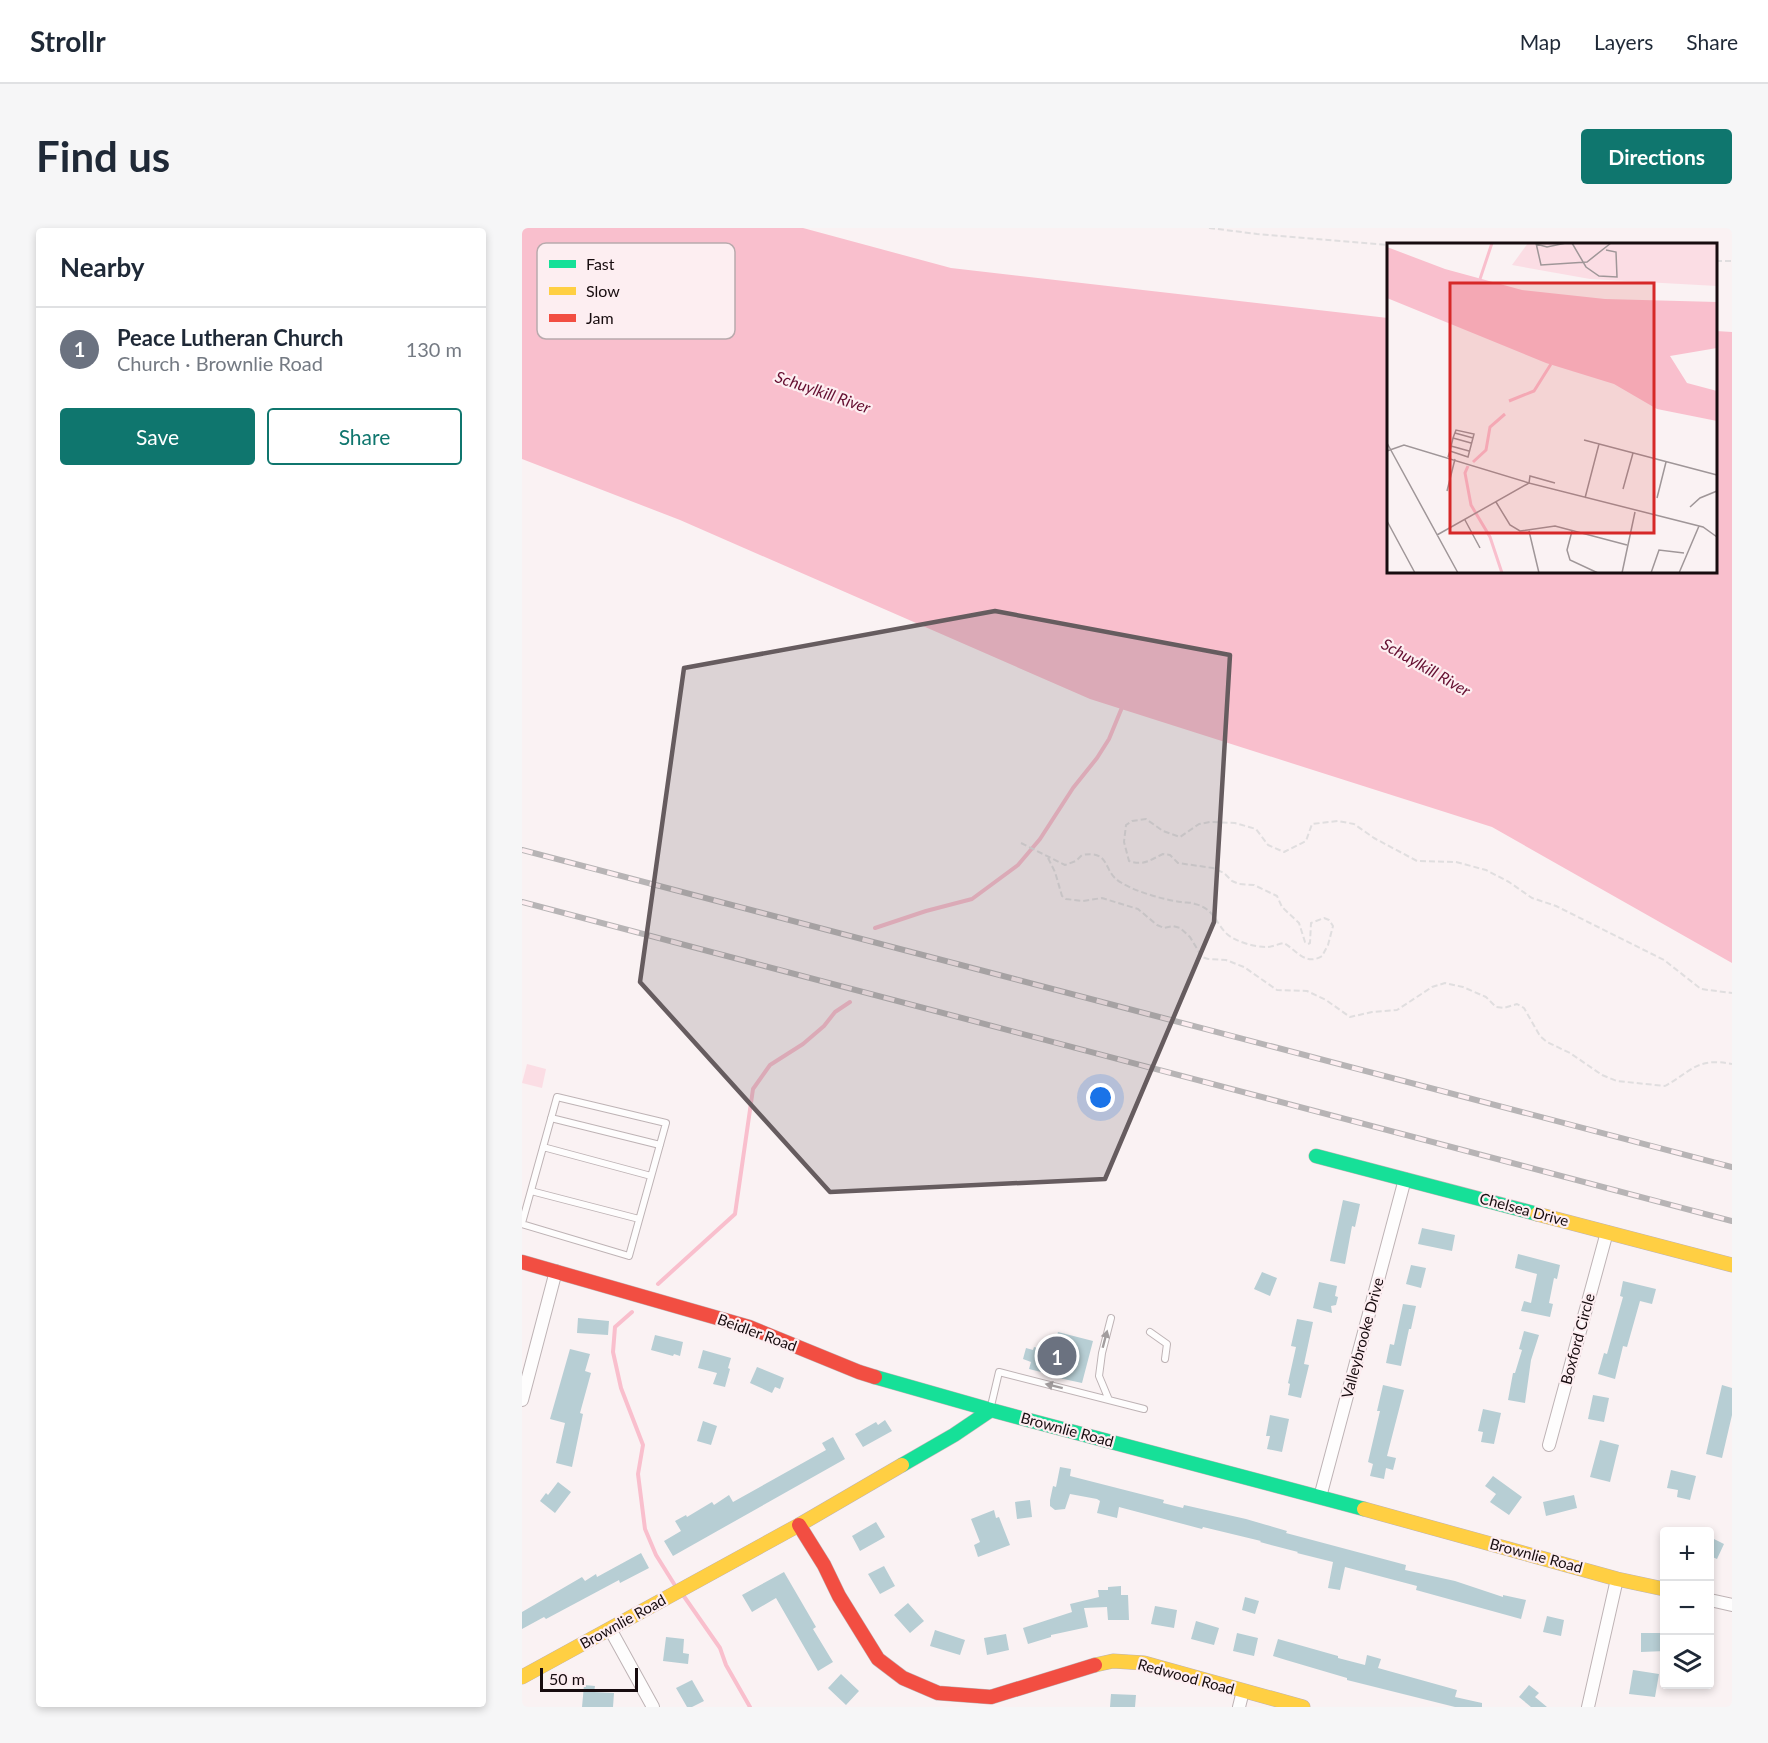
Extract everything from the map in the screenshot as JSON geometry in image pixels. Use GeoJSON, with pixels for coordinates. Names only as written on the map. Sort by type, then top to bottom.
{"type":"FeatureCollection","features":[{"type":"Feature","properties":{"kind":"street","name":"Chelsea Drive"},"geometry":{"type":"LineString","coordinates":[[1317,1156],[1732,1265]]}},
{"type":"Feature","properties":{"kind":"street","name":"Valleybrooke Drive"},"geometry":{"type":"LineString","coordinates":[[1320,1497],[1405,1179]]}},
{"type":"Feature","properties":{"kind":"street","name":"Boxford Circle"},"geometry":{"type":"LineString","coordinates":[[1549,1445],[1607,1232]]}},
{"type":"Feature","properties":{"kind":"street","name":"Beidler Road"},"geometry":{"type":"LineString","coordinates":[[522,1262],[749,1328],[859,1372],[991,1410]]}},
{"type":"Feature","properties":{"kind":"street"},"geometry":{"type":"LineString","coordinates":[[522,1400],[556,1271]]}},
{"type":"Feature","properties":{"kind":"street","name":"Brownlie Road"},"geometry":{"type":"LineString","coordinates":[[522,1677],[798,1525],[954,1435],[991,1410],[1617,1579],[1660,1588]]}},
{"type":"Feature","properties":{"kind":"street","name":"Redwood Road"},"geometry":{"type":"LineString","coordinates":[[798,1525],[824,1565],[839,1596],[878,1659],[903,1678],[938,1693],[992,1702],[1087,1666],[1113,1661],[1144,1663],[1303,1707]]}},
{"type":"Feature","properties":{"kind":"street"},"geometry":{"type":"LineString","coordinates":[[1588,1707],[1617,1579]]}},
{"type":"Feature","properties":{"kind":"street"},"geometry":{"type":"LineString","coordinates":[[1714,1601],[1732,1605]]}},
{"type":"Feature","properties":{"kind":"street"},"geometry":{"type":"LineString","coordinates":[[610,1629],[653,1707]]}},
{"type":"Feature","properties":{"kind":"street"},"geometry":{"type":"LineString","coordinates":[[1239,1707],[1242,1691]]}},
{"type":"Feature","properties":{"kind":"lane"},"geometry":{"type":"LineString","coordinates":[[557,1097],[666,1123],[629,1256],[522,1224],[551,1118],[557,1097]]}},
{"type":"Feature","properties":{"kind":"lane"},"geometry":{"type":"LineString","coordinates":[[551,1118],[660,1144]]}},
{"type":"Feature","properties":{"kind":"lane"},"geometry":{"type":"LineString","coordinates":[[543,1147],[651,1176]]}},
{"type":"Feature","properties":{"kind":"lane"},"geometry":{"type":"LineString","coordinates":[[531,1191],[639,1219]]}},
{"type":"Feature","properties":{"kind":"lane"},"geometry":{"type":"LineString","coordinates":[[1109,1400],[1099,1376],[1111,1318]]}},
{"type":"Feature","properties":{"kind":"lane"},"geometry":{"type":"LineString","coordinates":[[1150,1332],[1167,1344],[1165,1359]]}},
{"type":"Feature","properties":{"kind":"lane"},"geometry":{"type":"LineString","coordinates":[[991,1410],[999,1372],[1144,1409]]}},
{"type":"Feature","properties":{"kind":"path"},"geometry":{"type":"LineString","coordinates":[[1209,228],[1387,245]]}},
{"type":"Feature","properties":{"kind":"path"},"geometry":{"type":"LineString","coordinates":[[1021,843],[1065,865],[1076,861],[1082,855],[1094,855],[1109,865],[1116,879],[1149,895],[1196,904],[1212,914],[1226,933],[1241,941],[1269,948],[1284,943],[1301,957],[1310,960],[1322,956],[1328,945],[1333,926],[1329,920],[1324,918],[1311,923],[1310,943],[1308,944],[1305,942],[1299,923],[1282,907],[1277,896],[1254,885],[1239,884],[1213,868],[1178,863],[1170,855],[1163,854],[1143,864],[1129,861],[1124,842],[1126,825],[1132,821],[1146,819],[1163,831],[1179,837],[1199,825],[1210,822],[1234,823],[1256,829],[1268,845],[1284,852],[1305,840],[1312,825],[1338,821],[1354,825],[1417,861],[1456,862],[1486,870],[1532,898],[1556,906],[1664,960],[1701,989],[1732,993]]}},
{"type":"Feature","properties":{"kind":"path"},"geometry":{"type":"LineString","coordinates":[[1048,858],[1062,896],[1066,899],[1083,901],[1102,898],[1138,909],[1156,925],[1164,928],[1173,926],[1180,928],[1191,937],[1202,957],[1226,960],[1244,967],[1277,990],[1306,991],[1326,1000],[1350,1017],[1397,1010],[1432,987],[1446,983],[1463,987],[1486,998],[1496,1007],[1504,1008],[1517,1004],[1524,1008],[1540,1036],[1547,1042],[1570,1053],[1602,1075],[1617,1081],[1665,1086],[1702,1063],[1732,1064]]}},
{"type":"Feature","properties":{"kind":"highlighted area"},"geometry":{"type":"Polygon","coordinates":[[[995,611],[1230,655],[1214,922],[1105,1179],[830,1192],[640,982],[684,668],[995,611]]]}},
{"type":"Feature","properties":{"kind":"shaded area"},"geometry":{"type":"Polygon","coordinates":[[[527,1064],[546,1069],[542,1088],[522,1083],[527,1064]]]}},
{"type":"Feature","properties":{"kind":"water","name":"Schuylkill River"},"geometry":{"type":"Polygon","coordinates":[[[522,228],[803,228],[951,268],[1387,318],[1387,573],[1717,573],[1717,331],[1732,332],[1732,963],[1492,827],[1090,699],[680,520],[522,459],[522,228]]]}},
{"type":"Feature","properties":{"kind":"building"},"geometry":{"type":"Polygon","coordinates":[[[1343,1200],[1360,1204],[1355,1227],[1352,1226],[1345,1264],[1330,1261],[1343,1200]]]}},
{"type":"Feature","properties":{"kind":"building"},"geometry":{"type":"Polygon","coordinates":[[[1422,1228],[1455,1235],[1452,1251],[1418,1244],[1422,1228]]]}},
{"type":"Feature","properties":{"kind":"building"},"geometry":{"type":"Polygon","coordinates":[[[1518,1254],[1560,1265],[1557,1279],[1554,1278],[1549,1303],[1553,1304],[1550,1317],[1521,1311],[1524,1301],[1531,1303],[1537,1274],[1515,1268],[1518,1254]]]}},
{"type":"Feature","properties":{"kind":"building"},"geometry":{"type":"Polygon","coordinates":[[[1411,1265],[1426,1268],[1421,1288],[1406,1284],[1411,1265]]]}},
{"type":"Feature","properties":{"kind":"building"},"geometry":{"type":"Polygon","coordinates":[[[1262,1272],[1277,1278],[1270,1296],[1254,1289],[1262,1272]]]}},
{"type":"Feature","properties":{"kind":"building"},"geometry":{"type":"Polygon","coordinates":[[[1623,1281],[1656,1289],[1652,1304],[1640,1301],[1627,1347],[1623,1346],[1615,1379],[1598,1374],[1604,1353],[1607,1354],[1623,1297],[1620,1296],[1623,1281]]]}},
{"type":"Feature","properties":{"kind":"building"},"geometry":{"type":"Polygon","coordinates":[[[1319,1282],[1337,1286],[1335,1296],[1338,1297],[1336,1305],[1331,1306],[1332,1313],[1313,1308],[1319,1282]]]}},
{"type":"Feature","properties":{"kind":"building"},"geometry":{"type":"Polygon","coordinates":[[[1403,1304],[1416,1306],[1401,1366],[1386,1363],[1390,1344],[1394,1345],[1403,1304]]]}},
{"type":"Feature","properties":{"kind":"building"},"geometry":{"type":"Polygon","coordinates":[[[578,1318],[609,1321],[608,1335],[577,1333],[578,1318]]]}},
{"type":"Feature","properties":{"kind":"building"},"geometry":{"type":"Polygon","coordinates":[[[1297,1319],[1313,1322],[1304,1364],[1309,1365],[1301,1398],[1288,1395],[1290,1384],[1288,1383],[1296,1347],[1291,1346],[1297,1319]]]}},
{"type":"Feature","properties":{"kind":"building"},"geometry":{"type":"Polygon","coordinates":[[[1524,1331],[1539,1335],[1531,1360],[1525,1403],[1508,1400],[1513,1373],[1515,1373],[1522,1350],[1519,1349],[1524,1331]]]}},
{"type":"Feature","properties":{"kind":"building"},"geometry":{"type":"Polygon","coordinates":[[[1058,1332],[1093,1341],[1082,1383],[1059,1378],[1062,1372],[1043,1367],[1041,1372],[1029,1369],[1031,1362],[1023,1359],[1026,1348],[1033,1350],[1034,1347],[1052,1352],[1058,1332]]]}},
{"type":"Feature","properties":{"kind":"building"},"geometry":{"type":"Polygon","coordinates":[[[655,1335],[683,1342],[680,1356],[651,1350],[655,1335]]]}},
{"type":"Feature","properties":{"kind":"building"},"geometry":{"type":"Polygon","coordinates":[[[570,1349],[590,1354],[585,1371],[591,1373],[580,1413],[583,1414],[572,1467],[556,1463],[565,1423],[550,1419],[570,1349]]]}},
{"type":"Feature","properties":{"kind":"building"},"geometry":{"type":"Polygon","coordinates":[[[703,1350],[731,1358],[725,1387],[713,1384],[717,1373],[698,1368],[703,1350]]]}},
{"type":"Feature","properties":{"kind":"building"},"geometry":{"type":"Polygon","coordinates":[[[757,1367],[784,1378],[780,1389],[775,1387],[772,1393],[750,1383],[757,1367]]]}},
{"type":"Feature","properties":{"kind":"building"},"geometry":{"type":"Polygon","coordinates":[[[1383,1385],[1404,1390],[1387,1456],[1396,1458],[1393,1470],[1386,1468],[1384,1479],[1370,1476],[1373,1464],[1368,1462],[1380,1411],[1377,1411],[1383,1385]]]}},
{"type":"Feature","properties":{"kind":"building"},"geometry":{"type":"Polygon","coordinates":[[[1722,1385],[1732,1388],[1732,1415],[1722,1458],[1706,1454],[1722,1385]]]}},
{"type":"Feature","properties":{"kind":"building"},"geometry":{"type":"Polygon","coordinates":[[[1593,1395],[1609,1398],[1604,1422],[1588,1419],[1593,1395]]]}},
{"type":"Feature","properties":{"kind":"building"},"geometry":{"type":"Polygon","coordinates":[[[1483,1409],[1501,1413],[1494,1444],[1481,1442],[1483,1432],[1478,1431],[1483,1409]]]}},
{"type":"Feature","properties":{"kind":"building"},"geometry":{"type":"Polygon","coordinates":[[[1270,1415],[1289,1419],[1282,1452],[1267,1449],[1270,1436],[1266,1436],[1270,1415]]]}},
{"type":"Feature","properties":{"kind":"building"},"geometry":{"type":"Polygon","coordinates":[[[885,1420],[892,1431],[863,1447],[855,1434],[876,1422],[878,1425],[885,1420]]]}},
{"type":"Feature","properties":{"kind":"building"},"geometry":{"type":"Polygon","coordinates":[[[703,1421],[717,1426],[711,1445],[697,1441],[703,1421]]]}},
{"type":"Feature","properties":{"kind":"building"},"geometry":{"type":"Polygon","coordinates":[[[833,1437],[845,1459],[673,1556],[664,1541],[681,1531],[675,1521],[686,1515],[687,1517],[712,1502],[714,1505],[729,1495],[733,1502],[826,1450],[822,1443],[833,1437]]]}},
{"type":"Feature","properties":{"kind":"building"},"geometry":{"type":"Polygon","coordinates":[[[1600,1440],[1619,1445],[1610,1482],[1590,1477],[1600,1440]]]}},
{"type":"Feature","properties":{"kind":"building"},"geometry":{"type":"Polygon","coordinates":[[[1060,1467],[1071,1469],[1070,1476],[1164,1500],[1163,1503],[1183,1508],[1184,1505],[1246,1519],[1287,1531],[1286,1533],[1406,1565],[1405,1570],[1455,1581],[1503,1597],[1503,1595],[1526,1600],[1521,1619],[1416,1590],[1417,1586],[1345,1567],[1340,1590],[1328,1588],[1333,1562],[1261,1541],[1203,1527],[1202,1529],[1119,1507],[1117,1518],[1097,1513],[1100,1501],[1097,1499],[1070,1494],[1065,1509],[1055,1510],[1050,1506],[1050,1500],[1053,1486],[1056,1487],[1060,1467]]]}},
{"type":"Feature","properties":{"kind":"building"},"geometry":{"type":"Polygon","coordinates":[[[1671,1470],[1696,1476],[1690,1500],[1677,1497],[1678,1490],[1667,1488],[1671,1470]]]}},
{"type":"Feature","properties":{"kind":"building"},"geometry":{"type":"Polygon","coordinates":[[[1493,1476],[1522,1497],[1509,1515],[1490,1502],[1496,1494],[1485,1486],[1493,1476]]]}},
{"type":"Feature","properties":{"kind":"building"},"geometry":{"type":"Polygon","coordinates":[[[558,1482],[571,1492],[555,1513],[540,1501],[558,1482]]]}},
{"type":"Feature","properties":{"kind":"building"},"geometry":{"type":"Polygon","coordinates":[[[1574,1495],[1577,1508],[1546,1516],[1543,1502],[1574,1495]]]}},
{"type":"Feature","properties":{"kind":"building"},"geometry":{"type":"Polygon","coordinates":[[[1030,1500],[1032,1517],[1017,1519],[1015,1502],[1030,1500]]]}},
{"type":"Feature","properties":{"kind":"building"},"geometry":{"type":"Polygon","coordinates":[[[994,1510],[1010,1545],[978,1557],[974,1545],[980,1542],[971,1519],[994,1510]]]}},
{"type":"Feature","properties":{"kind":"building"},"geometry":{"type":"Polygon","coordinates":[[[876,1522],[885,1537],[860,1551],[852,1536],[876,1522]]]}},
{"type":"Feature","properties":{"kind":"building"},"geometry":{"type":"Polygon","coordinates":[[[1714,1539],[1724,1544],[1717,1559],[1714,1558],[1714,1539]]]}},
{"type":"Feature","properties":{"kind":"building"},"geometry":{"type":"Polygon","coordinates":[[[641,1553],[649,1568],[620,1583],[619,1580],[546,1619],[544,1617],[522,1629],[522,1612],[582,1577],[585,1581],[596,1574],[597,1577],[641,1553]]]}},
{"type":"Feature","properties":{"kind":"building"},"geometry":{"type":"Polygon","coordinates":[[[884,1566],[895,1586],[880,1594],[868,1574],[884,1566]]]}},
{"type":"Feature","properties":{"kind":"building"},"geometry":{"type":"Polygon","coordinates":[[[784,1572],[816,1627],[813,1629],[833,1662],[818,1671],[776,1598],[752,1612],[742,1595],[784,1572]]]}},
{"type":"Feature","properties":{"kind":"building"},"geometry":{"type":"Polygon","coordinates":[[[1121,1586],[1121,1595],[1128,1595],[1129,1620],[1108,1620],[1107,1607],[1084,1608],[1088,1627],[1051,1635],[1051,1637],[1028,1644],[1023,1628],[1072,1612],[1070,1604],[1099,1597],[1098,1590],[1121,1586]]]}},
{"type":"Feature","properties":{"kind":"building"},"geometry":{"type":"Polygon","coordinates":[[[1245,1597],[1259,1601],[1255,1614],[1242,1610],[1245,1597]]]}},
{"type":"Feature","properties":{"kind":"building"},"geometry":{"type":"Polygon","coordinates":[[[908,1603],[924,1621],[910,1633],[894,1615],[908,1603]]]}},
{"type":"Feature","properties":{"kind":"building"},"geometry":{"type":"Polygon","coordinates":[[[1155,1606],[1177,1610],[1174,1628],[1151,1624],[1155,1606]]]}},
{"type":"Feature","properties":{"kind":"building"},"geometry":{"type":"Polygon","coordinates":[[[1547,1616],[1564,1620],[1561,1636],[1543,1632],[1547,1616]]]}},
{"type":"Feature","properties":{"kind":"building"},"geometry":{"type":"Polygon","coordinates":[[[1196,1621],[1219,1628],[1214,1645],[1191,1639],[1196,1621]]]}},
{"type":"Feature","properties":{"kind":"building"},"geometry":{"type":"Polygon","coordinates":[[[935,1630],[965,1640],[960,1655],[930,1646],[935,1630]]]}},
{"type":"Feature","properties":{"kind":"building"},"geometry":{"type":"Polygon","coordinates":[[[1237,1633],[1258,1638],[1254,1656],[1233,1651],[1237,1633]]]}},
{"type":"Feature","properties":{"kind":"building"},"geometry":{"type":"Polygon","coordinates":[[[1641,1633],[1660,1633],[1660,1651],[1641,1652],[1641,1633]]]}},
{"type":"Feature","properties":{"kind":"building"},"geometry":{"type":"Polygon","coordinates":[[[1006,1634],[1009,1650],[987,1655],[984,1638],[1006,1634]]]}},
{"type":"Feature","properties":{"kind":"building"},"geometry":{"type":"Polygon","coordinates":[[[666,1637],[684,1639],[683,1653],[689,1654],[688,1664],[663,1661],[666,1637]]]}},
{"type":"Feature","properties":{"kind":"building"},"geometry":{"type":"Polygon","coordinates":[[[1278,1639],[1365,1665],[1367,1655],[1381,1659],[1378,1668],[1457,1690],[1455,1697],[1482,1703],[1482,1707],[1455,1707],[1347,1680],[1347,1678],[1273,1656],[1278,1639]]]}},
{"type":"Feature","properties":{"kind":"building"},"geometry":{"type":"Polygon","coordinates":[[[1633,1670],[1659,1674],[1655,1697],[1629,1694],[1633,1670]]]}},
{"type":"Feature","properties":{"kind":"building"},"geometry":{"type":"Polygon","coordinates":[[[841,1674],[859,1691],[846,1705],[828,1688],[841,1674]]]}},
{"type":"Feature","properties":{"kind":"building"},"geometry":{"type":"Polygon","coordinates":[[[692,1680],[704,1701],[687,1707],[676,1688],[692,1680]]]}},
{"type":"Feature","properties":{"kind":"building"},"geometry":{"type":"Polygon","coordinates":[[[584,1685],[595,1686],[594,1692],[614,1693],[613,1707],[582,1707],[584,1685]]]}},
{"type":"Feature","properties":{"kind":"building"},"geometry":{"type":"Polygon","coordinates":[[[1529,1685],[1539,1693],[1535,1697],[1547,1707],[1531,1707],[1519,1697],[1529,1685]]]}},
{"type":"Feature","properties":{"kind":"building"},"geometry":{"type":"Polygon","coordinates":[[[1111,1694],[1136,1695],[1135,1707],[1110,1707],[1111,1694]]]}},
{"type":"Feature","properties":{"kind":"waterway"},"geometry":{"type":"LineString","coordinates":[[875,928],[972,899],[1018,865],[1040,839],[1073,788],[1097,758],[1109,739],[1123,705]]}},
{"type":"Feature","properties":{"kind":"waterway"},"geometry":{"type":"LineString","coordinates":[[658,1284],[735,1214],[753,1089],[770,1065],[803,1044],[824,1026],[835,1012],[850,1002]]}},
{"type":"Feature","properties":{"kind":"waterway"},"geometry":{"type":"LineString","coordinates":[[632,1312],[615,1327],[613,1352],[621,1388],[643,1445],[638,1474],[645,1529],[656,1555],[676,1587]]}},
{"type":"Feature","properties":{"kind":"waterway"},"geometry":{"type":"LineString","coordinates":[[683,1595],[720,1648],[726,1665],[750,1707]]}},
{"type":"Feature","properties":{"kind":"railway"},"geometry":{"type":"LineString","coordinates":[[522,850],[1732,1167]]}},
{"type":"Feature","properties":{"kind":"railway"},"geometry":{"type":"LineString","coordinates":[[522,902],[1732,1221]]}},
{"type":"Feature","properties":{"kind":"traffic: fast"},"geometry":{"type":"LineString","coordinates":[[1316,1156],[1537,1214]]}},
{"type":"Feature","properties":{"kind":"traffic: fast"},"geometry":{"type":"LineString","coordinates":[[875,1377],[991,1410]]}},
{"type":"Feature","properties":{"kind":"traffic: fast"},"geometry":{"type":"LineString","coordinates":[[902,1465],[954,1435],[991,1410],[1364,1509]]}},
{"type":"Feature","properties":{"kind":"traffic: slow"},"geometry":{"type":"LineString","coordinates":[[1537,1214],[1732,1265]]}},
{"type":"Feature","properties":{"kind":"traffic: slow"},"geometry":{"type":"LineString","coordinates":[[522,1677],[799,1525],[902,1465]]}},
{"type":"Feature","properties":{"kind":"traffic: slow"},"geometry":{"type":"LineString","coordinates":[[1364,1509],[1617,1579],[1660,1588]]}},
{"type":"Feature","properties":{"kind":"traffic: slow"},"geometry":{"type":"LineString","coordinates":[[1095,1665],[1113,1661],[1144,1663],[1303,1707]]}},
{"type":"Feature","properties":{"kind":"traffic: jam"},"geometry":{"type":"LineString","coordinates":[[522,1262],[749,1327],[875,1377]]}},
{"type":"Feature","properties":{"kind":"traffic: jam"},"geometry":{"type":"LineString","coordinates":[[799,1525],[878,1659],[903,1678],[938,1693],[991,1697],[1095,1665]]}},
{"type":"Feature","properties":{"kind":"place","name":"Peace Lutheran Church"},"geometry":{"type":"Point","coordinates":[1057,1356]}}]}
